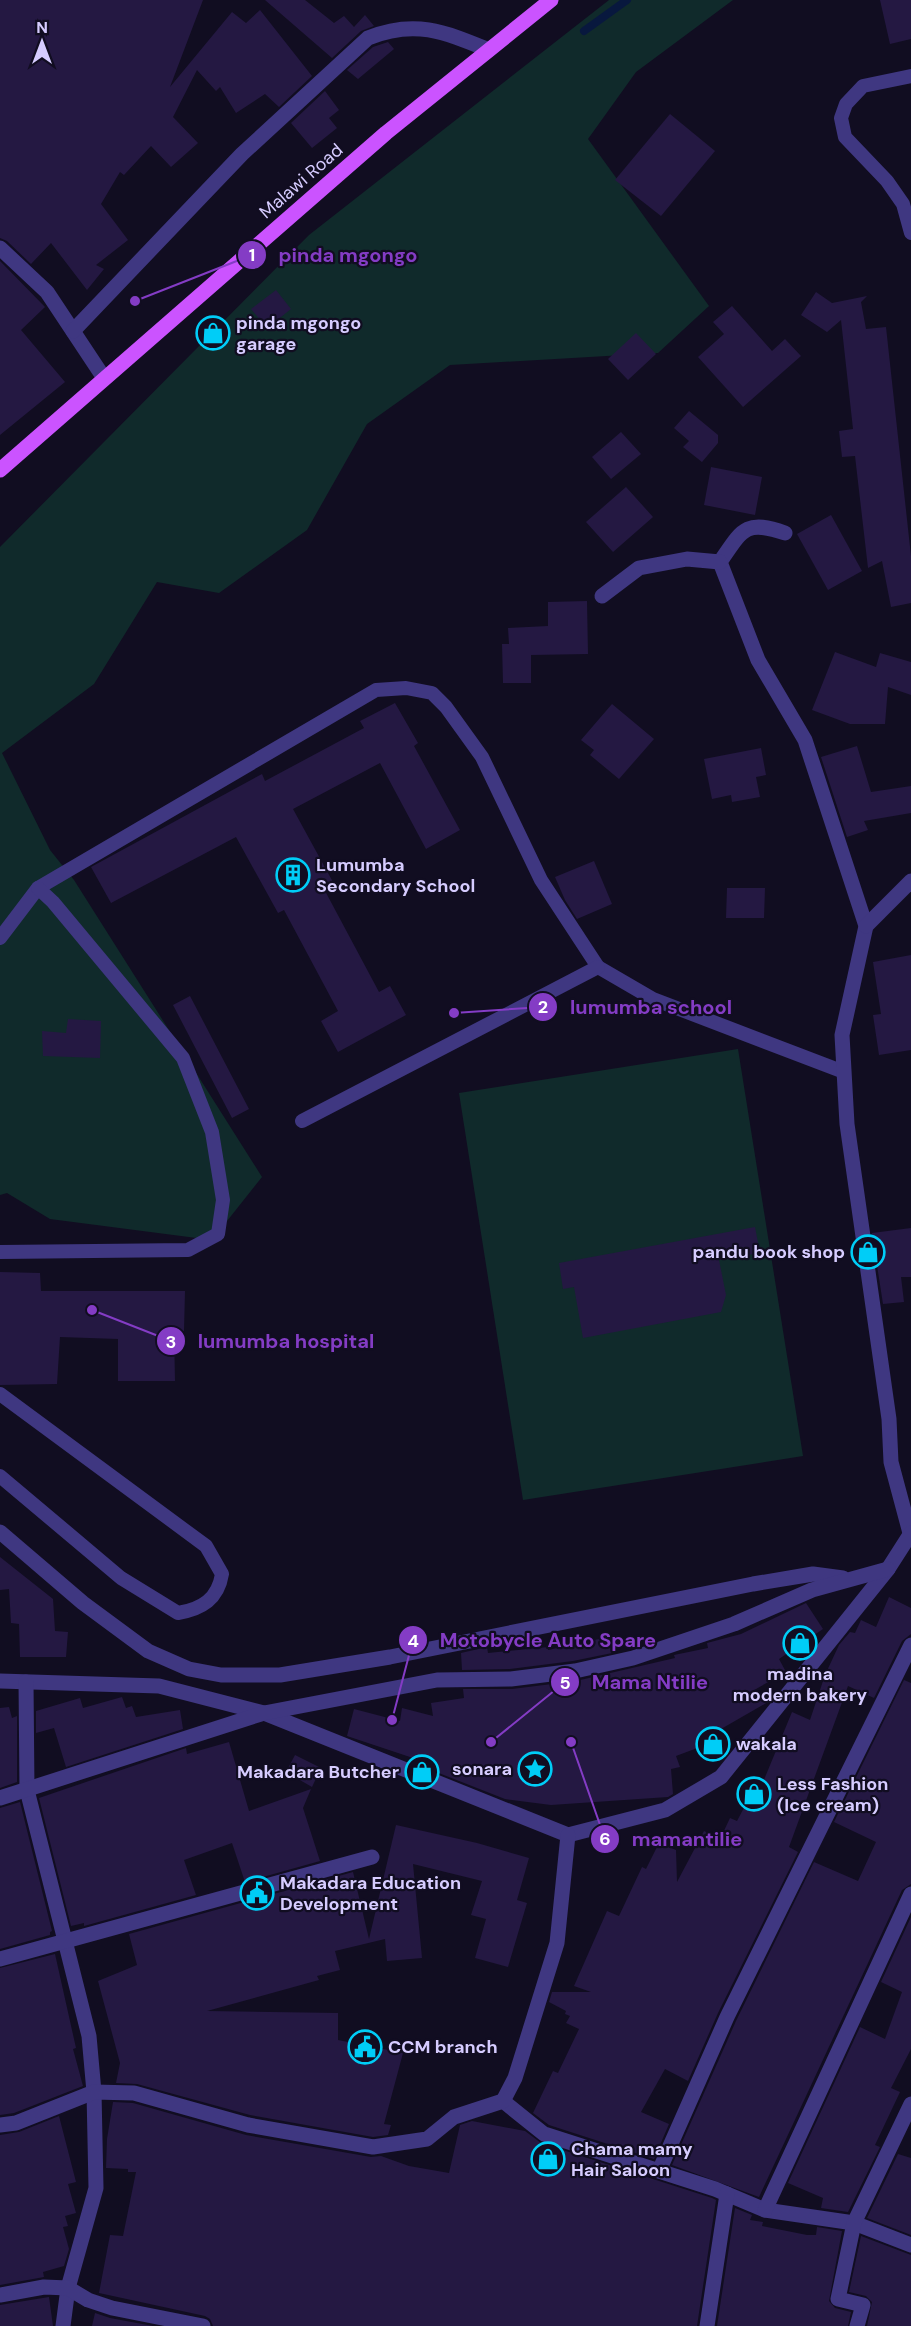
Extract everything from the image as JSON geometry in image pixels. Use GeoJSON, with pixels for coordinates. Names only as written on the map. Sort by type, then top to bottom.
{"type":"FeatureCollection","features":[{"type":"Feature","properties":{"kind":"main road","name":"Malawi Road"},"geometry":{"type":"LineString","coordinates":[[0,470],[386,133],[551,0]]}},
{"type":"Feature","properties":{"kind":"street"},"geometry":{"type":"LineString","coordinates":[[73,331],[242,154],[368,38],[389,29],[439,30],[489,50]]}},
{"type":"Feature","properties":{"kind":"street"},"geometry":{"type":"LineString","coordinates":[[0,248],[47,292],[104,378]]}},
{"type":"Feature","properties":{"kind":"street"},"geometry":{"type":"LineString","coordinates":[[720,562],[741,532],[763,525],[785,533]]}},
{"type":"Feature","properties":{"kind":"street"},"geometry":{"type":"LineString","coordinates":[[602,596],[639,568],[687,559],[720,562]]}},
{"type":"Feature","properties":{"kind":"street"},"geometry":{"type":"LineString","coordinates":[[0,1681],[159,1686],[264,1713],[568,1835],[665,1810],[721,1777],[888,1569],[910,1533],[891,1462],[889,1419],[847,1124],[842,1035],[866,926],[805,740],[758,660],[720,562]]}},
{"type":"Feature","properties":{"kind":"street"},"geometry":{"type":"LineString","coordinates":[[866,926],[911,881]]}},
{"type":"Feature","properties":{"kind":"street"},"geometry":{"type":"LineString","coordinates":[[0,1532],[83,1604],[148,1651],[189,1669],[220,1675],[279,1675],[390,1657],[662,1601],[803,1576],[852,1579]]}},
{"type":"Feature","properties":{"kind":"street"},"geometry":{"type":"LineString","coordinates":[[0,1798],[264,1713],[437,1680],[511,1679],[575,1671],[633,1658],[734,1624],[812,1590],[888,1569]]}},
{"type":"Feature","properties":{"kind":"street"},"geometry":{"type":"LineString","coordinates":[[659,2171],[727,2017],[911,1645]]}},
{"type":"Feature","properties":{"kind":"street"},"geometry":{"type":"LineString","coordinates":[[26,1682],[27,1791],[89,2036],[94,2092],[96,2188],[68,2288],[63,2326]]}},
{"type":"Feature","properties":{"kind":"street"},"geometry":{"type":"LineString","coordinates":[[0,2125],[16,2123],[94,2092],[134,2093],[248,2125],[373,2147],[427,2139],[454,2117],[503,2100],[515,2078],[557,1943],[568,1835]]}},
{"type":"Feature","properties":{"kind":"street"},"geometry":{"type":"LineString","coordinates":[[0,1959],[372,1857]]}},
{"type":"Feature","properties":{"kind":"street"},"geometry":{"type":"LineString","coordinates":[[765,2210],[911,1893]]}},
{"type":"Feature","properties":{"kind":"street"},"geometry":{"type":"LineString","coordinates":[[503,2100],[544,2134],[728,2194],[765,2210],[854,2223],[911,2245]]}},
{"type":"Feature","properties":{"kind":"street"},"geometry":{"type":"LineString","coordinates":[[857,2326],[863,2305],[838,2299],[854,2223],[911,2104]]}},
{"type":"Feature","properties":{"kind":"street"},"geometry":{"type":"LineString","coordinates":[[707,2326],[728,2194]]}},
{"type":"Feature","properties":{"kind":"street"},"geometry":{"type":"LineString","coordinates":[[0,2295],[44,2287],[68,2288],[88,2300],[112,2308],[202,2326]]}},
{"type":"Feature","properties":{"kind":"lane"},"geometry":{"type":"LineString","coordinates":[[911,76],[863,86],[846,104],[841,118],[845,136],[887,181],[903,204],[911,233]]}},
{"type":"Feature","properties":{"kind":"lane"},"geometry":{"type":"LineString","coordinates":[[0,938],[38,888],[376,690],[406,688],[432,693],[482,757],[541,880],[598,967],[653,999],[844,1072]]}},
{"type":"Feature","properties":{"kind":"lane"},"geometry":{"type":"LineString","coordinates":[[0,1252],[188,1250],[218,1234],[223,1200],[212,1132],[183,1058],[38,888]]}},
{"type":"Feature","properties":{"kind":"lane"},"geometry":{"type":"LineString","coordinates":[[302,1121],[598,967]]}},
{"type":"Feature","properties":{"kind":"lane"},"geometry":{"type":"LineString","coordinates":[[0,1394],[206,1546],[222,1574],[220,1588],[211,1600],[195,1610],[178,1613],[120,1578],[0,1476]]}},
{"type":"Feature","properties":{"kind":"green space"},"geometry":{"type":"Polygon","coordinates":[[[609,0],[733,0],[636,72],[588,139],[709,306],[658,353],[450,365],[367,424],[307,530],[219,593],[157,582],[94,684],[2,753],[50,850],[74,880],[262,1177],[212,1240],[50,1219],[7,1193],[0,1195],[0,547],[309,235],[609,0]]]}},
{"type":"Feature","properties":{"kind":"green space"},"geometry":{"type":"Polygon","coordinates":[[[738,1049],[803,1456],[523,1500],[459,1093],[738,1049]]]}},
{"type":"Feature","properties":{"kind":"building"},"geometry":{"type":"Polygon","coordinates":[[[0,0],[203,0],[170,87],[232,12],[246,23],[260,10],[312,76],[279,107],[265,94],[236,113],[220,87],[216,91],[197,70],[173,117],[198,143],[171,167],[151,146],[124,175],[120,172],[101,204],[128,240],[96,265],[104,269],[87,290],[51,243],[31,264],[7,241],[0,238],[0,0]]]}},
{"type":"Feature","properties":{"kind":"building"},"geometry":{"type":"Polygon","coordinates":[[[265,0],[305,0],[334,23],[344,16],[354,27],[365,15],[374,26],[361,31],[332,58],[265,0]]]}},
{"type":"Feature","properties":{"kind":"building"},"geometry":{"type":"Polygon","coordinates":[[[880,0],[911,0],[911,39],[890,44],[880,0]]]}},
{"type":"Feature","properties":{"kind":"building"},"geometry":{"type":"Polygon","coordinates":[[[388,42],[394,49],[358,79],[347,70],[373,47],[388,42]]]}},
{"type":"Feature","properties":{"kind":"building"},"geometry":{"type":"Polygon","coordinates":[[[325,91],[339,110],[329,118],[337,128],[312,148],[291,123],[325,91]]]}},
{"type":"Feature","properties":{"kind":"building"},"geometry":{"type":"Polygon","coordinates":[[[670,114],[715,151],[661,216],[615,180],[670,114]]]}},
{"type":"Feature","properties":{"kind":"building"},"geometry":{"type":"Polygon","coordinates":[[[0,261],[45,307],[21,330],[65,382],[0,435],[0,261]]]}},
{"type":"Feature","properties":{"kind":"building"},"geometry":{"type":"Polygon","coordinates":[[[276,290],[291,309],[267,328],[251,309],[276,290]]]}},
{"type":"Feature","properties":{"kind":"building"},"geometry":{"type":"Polygon","coordinates":[[[816,292],[832,303],[867,296],[861,302],[866,329],[886,327],[911,556],[911,603],[891,607],[882,561],[868,568],[855,456],[842,457],[839,431],[853,429],[841,320],[827,332],[801,315],[816,292]]]}},
{"type":"Feature","properties":{"kind":"building"},"geometry":{"type":"Polygon","coordinates":[[[732,306],[772,351],[785,339],[801,356],[743,407],[698,357],[724,334],[713,322],[732,306]]]}},
{"type":"Feature","properties":{"kind":"building"},"geometry":{"type":"Polygon","coordinates":[[[636,333],[656,354],[628,380],[608,359],[636,333]]]}},
{"type":"Feature","properties":{"kind":"building"},"geometry":{"type":"Polygon","coordinates":[[[689,411],[718,435],[718,443],[702,462],[683,447],[689,441],[674,428],[689,411]]]}},
{"type":"Feature","properties":{"kind":"building"},"geometry":{"type":"Polygon","coordinates":[[[621,432],[641,454],[611,479],[592,457],[621,432]]]}},
{"type":"Feature","properties":{"kind":"building"},"geometry":{"type":"Polygon","coordinates":[[[711,467],[762,477],[755,515],[704,505],[711,467]]]}},
{"type":"Feature","properties":{"kind":"building"},"geometry":{"type":"Polygon","coordinates":[[[626,487],[653,517],[613,552],[586,522],[626,487]]]}},
{"type":"Feature","properties":{"kind":"building"},"geometry":{"type":"Polygon","coordinates":[[[831,515],[862,571],[828,590],[797,534],[831,515]]]}},
{"type":"Feature","properties":{"kind":"building"},"geometry":{"type":"Polygon","coordinates":[[[587,601],[588,654],[531,655],[531,683],[503,683],[502,644],[509,644],[508,628],[548,626],[548,602],[587,601]]]}},
{"type":"Feature","properties":{"kind":"building"},"geometry":{"type":"Polygon","coordinates":[[[835,652],[876,667],[880,653],[911,662],[911,695],[888,687],[885,724],[850,724],[812,710],[835,652]]]}},
{"type":"Feature","properties":{"kind":"building","name":"Lumumba Secondary School"},"geometry":{"type":"Polygon","coordinates":[[[395,703],[418,743],[414,746],[460,830],[426,849],[380,763],[293,809],[334,884],[324,889],[379,992],[390,986],[406,1015],[338,1052],[321,1021],[338,1011],[284,910],[278,913],[236,837],[111,903],[91,867],[262,774],[265,781],[364,728],[360,721],[395,703]]]}},
{"type":"Feature","properties":{"kind":"building"},"geometry":{"type":"Polygon","coordinates":[[[612,704],[654,739],[619,779],[590,755],[594,750],[581,740],[612,704]]]}},
{"type":"Feature","properties":{"kind":"building"},"geometry":{"type":"Polygon","coordinates":[[[857,746],[871,792],[911,786],[911,813],[864,821],[868,830],[847,837],[821,757],[857,746]]]}},
{"type":"Feature","properties":{"kind":"building"},"geometry":{"type":"Polygon","coordinates":[[[761,748],[766,775],[756,777],[760,797],[732,802],[731,795],[712,799],[704,759],[761,748]]]}},
{"type":"Feature","properties":{"kind":"building"},"geometry":{"type":"Polygon","coordinates":[[[594,861],[612,904],[577,919],[565,900],[555,877],[594,861]]]}},
{"type":"Feature","properties":{"kind":"building"},"geometry":{"type":"Polygon","coordinates":[[[727,888],[765,888],[764,918],[726,918],[727,888]]]}},
{"type":"Feature","properties":{"kind":"building"},"geometry":{"type":"Polygon","coordinates":[[[911,955],[911,1050],[879,1055],[873,1015],[881,1014],[873,962],[911,955]]]}},
{"type":"Feature","properties":{"kind":"building"},"geometry":{"type":"Polygon","coordinates":[[[190,996],[249,1109],[232,1118],[173,1005],[190,996]]]}},
{"type":"Feature","properties":{"kind":"building"},"geometry":{"type":"Polygon","coordinates":[[[68,1019],[101,1021],[100,1058],[43,1056],[42,1031],[66,1033],[68,1019]]]}},
{"type":"Feature","properties":{"kind":"building"},"geometry":{"type":"Polygon","coordinates":[[[755,1227],[760,1253],[719,1260],[726,1295],[721,1312],[583,1338],[574,1287],[563,1289],[559,1263],[755,1227]]]}},
{"type":"Feature","properties":{"kind":"building"},"geometry":{"type":"Polygon","coordinates":[[[911,1228],[911,1277],[901,1277],[904,1302],[883,1304],[872,1233],[911,1228]]]}},
{"type":"Feature","properties":{"kind":"building"},"geometry":{"type":"Polygon","coordinates":[[[0,1272],[40,1273],[41,1291],[185,1291],[184,1331],[174,1331],[175,1381],[118,1381],[118,1339],[60,1337],[57,1384],[0,1385],[0,1272]]]}},
{"type":"Feature","properties":{"kind":"building"},"geometry":{"type":"Polygon","coordinates":[[[0,1557],[53,1599],[55,1631],[68,1632],[66,1657],[20,1657],[19,1624],[11,1623],[9,1589],[0,1590],[0,1557]]]}},
{"type":"Feature","properties":{"kind":"building"},"geometry":{"type":"Polygon","coordinates":[[[889,1597],[911,1608],[911,1634],[902,1641],[874,1698],[848,1686],[789,1847],[798,1852],[718,2013],[688,2081],[665,2069],[641,2112],[669,2124],[654,2159],[549,2125],[533,2113],[553,2071],[558,2073],[579,2029],[566,2023],[570,2016],[565,2014],[566,2011],[549,2002],[552,1992],[591,1992],[574,1986],[607,1911],[619,1916],[642,1867],[646,1869],[659,1843],[676,1850],[677,1882],[704,1831],[712,1835],[714,1831],[722,1835],[730,1818],[737,1821],[756,1785],[761,1787],[792,1712],[810,1720],[825,1675],[839,1645],[850,1632],[855,1633],[861,1620],[876,1627],[889,1597]]]}},
{"type":"Feature","properties":{"kind":"building"},"geometry":{"type":"Polygon","coordinates":[[[806,1603],[823,1629],[779,1659],[786,1672],[749,1693],[768,1702],[721,1729],[724,1738],[676,1756],[680,1767],[671,1769],[673,1794],[668,1797],[551,1805],[505,1799],[426,1768],[428,1763],[347,1736],[354,1709],[400,1721],[402,1708],[433,1716],[431,1703],[464,1698],[463,1689],[512,1689],[576,1681],[675,1658],[674,1655],[708,1648],[707,1643],[741,1634],[806,1603]]]}},
{"type":"Feature","properties":{"kind":"building"},"geometry":{"type":"Polygon","coordinates":[[[613,1636],[617,1652],[573,1661],[510,1669],[462,1670],[461,1653],[487,1647],[488,1653],[548,1647],[548,1650],[613,1636]]]}},
{"type":"Feature","properties":{"kind":"building"},"geometry":{"type":"Polygon","coordinates":[[[904,1680],[911,1683],[911,1884],[902,1890],[759,2197],[672,2165],[736,2021],[814,1862],[858,1881],[876,1842],[834,1822],[904,1680]]]}},
{"type":"Feature","properties":{"kind":"building"},"geometry":{"type":"Polygon","coordinates":[[[122,1697],[126,1708],[132,1706],[136,1717],[180,1710],[183,1729],[66,1767],[54,1728],[36,1733],[36,1711],[80,1698],[83,1708],[122,1697]]]}},
{"type":"Feature","properties":{"kind":"building"},"geometry":{"type":"Polygon","coordinates":[[[9,1707],[12,1718],[17,1716],[17,1782],[0,1788],[0,1708],[9,1707]]]}},
{"type":"Feature","properties":{"kind":"building"},"geometry":{"type":"Polygon","coordinates":[[[229,1742],[249,1811],[311,1789],[303,1808],[320,1861],[245,1882],[232,1843],[184,1860],[196,1895],[84,1926],[84,1923],[71,1926],[39,1798],[186,1748],[187,1754],[229,1742]]]}},
{"type":"Feature","properties":{"kind":"building"},"geometry":{"type":"Polygon","coordinates":[[[295,1755],[321,1768],[312,1787],[286,1772],[295,1755]]]}},
{"type":"Feature","properties":{"kind":"building"},"geometry":{"type":"Polygon","coordinates":[[[20,1802],[52,1931],[50,1935],[0,1949],[0,1808],[20,1802]]]}},
{"type":"Feature","properties":{"kind":"building"},"geometry":{"type":"Polygon","coordinates":[[[396,1825],[477,1843],[529,1858],[517,1900],[527,1903],[508,1967],[475,1958],[486,1919],[471,1915],[482,1881],[413,1864],[422,1958],[387,1961],[385,1939],[335,1951],[340,1970],[317,1976],[319,1980],[207,2011],[338,2013],[338,2040],[403,2053],[384,2124],[391,2125],[388,2135],[373,2137],[250,2115],[137,2084],[116,2083],[120,2063],[98,1981],[137,1965],[129,1934],[353,1872],[369,1939],[396,1825]]]}},
{"type":"Feature","properties":{"kind":"building"},"geometry":{"type":"Polygon","coordinates":[[[911,1917],[911,2049],[891,2088],[900,2092],[875,2145],[880,2147],[848,2212],[821,2208],[823,2198],[788,2183],[860,2027],[885,2039],[902,1992],[881,1982],[911,1917]]]}},
{"type":"Feature","properties":{"kind":"building"},"geometry":{"type":"Polygon","coordinates":[[[55,1954],[76,2048],[73,2049],[83,2086],[14,2113],[0,2115],[0,1968],[55,1954]]]}},
{"type":"Feature","properties":{"kind":"building"},"geometry":{"type":"Polygon","coordinates":[[[113,2102],[133,2103],[246,2135],[371,2157],[381,2156],[409,2166],[449,2173],[460,2125],[472,2121],[525,2131],[541,2143],[712,2198],[716,2200],[697,2326],[213,2326],[210,2319],[205,2316],[99,2293],[110,2235],[123,2236],[136,2172],[128,2172],[128,2169],[106,2168],[107,2139],[113,2102]]]}},
{"type":"Feature","properties":{"kind":"building"},"geometry":{"type":"Polygon","coordinates":[[[59,2116],[76,2182],[68,2184],[76,2213],[65,2216],[68,2226],[63,2227],[69,2249],[64,2266],[43,2272],[44,2277],[0,2285],[0,2135],[19,2132],[59,2116]]]}},
{"type":"Feature","properties":{"kind":"building"},"geometry":{"type":"Polygon","coordinates":[[[898,2154],[911,2158],[911,2235],[867,2218],[898,2154]]]}},
{"type":"Feature","properties":{"kind":"building"},"geometry":{"type":"Polygon","coordinates":[[[735,2208],[752,2215],[750,2220],[763,2222],[762,2226],[807,2235],[816,2235],[817,2227],[842,2231],[829,2301],[835,2308],[851,2312],[848,2326],[717,2326],[735,2208]]]}},
{"type":"Feature","properties":{"kind":"building"},"geometry":{"type":"Polygon","coordinates":[[[861,2236],[911,2255],[911,2326],[867,2326],[872,2302],[866,2296],[849,2292],[861,2236]]]}},
{"type":"Feature","properties":{"kind":"building"},"geometry":{"type":"Polygon","coordinates":[[[49,2297],[53,2326],[0,2326],[0,2305],[49,2297]]]}},
{"type":"Feature","properties":{"kind":"building"},"geometry":{"type":"Polygon","coordinates":[[[95,2313],[110,2318],[153,2326],[92,2326],[95,2313]]]}},
{"type":"Feature","properties":{"kind":"waterway"},"geometry":{"type":"LineString","coordinates":[[584,31],[627,0]]}},
{"type":"Feature","properties":{"kind":"place","name":"pinda mgongo"},"geometry":{"type":"Point","coordinates":[135,301]}},
{"type":"Feature","properties":{"kind":"place","name":"pinda mgongo garage"},"geometry":{"type":"Point","coordinates":[213,333]}},
{"type":"Feature","properties":{"kind":"place","name":"Lumumba Secondary School"},"geometry":{"type":"Point","coordinates":[293,875]}},
{"type":"Feature","properties":{"kind":"place","name":"lumumba school"},"geometry":{"type":"Point","coordinates":[454,1013]}},
{"type":"Feature","properties":{"kind":"place","name":"pandu book shop"},"geometry":{"type":"Point","coordinates":[868,1252]}},
{"type":"Feature","properties":{"kind":"place","name":"lumumba hospital"},"geometry":{"type":"Point","coordinates":[92,1310]}},
{"type":"Feature","properties":{"kind":"place","name":"madina modern bakery"},"geometry":{"type":"Point","coordinates":[800,1643]}},
{"type":"Feature","properties":{"kind":"place","name":"Motobycle Auto Spare"},"geometry":{"type":"Point","coordinates":[392,1720]}},
{"type":"Feature","properties":{"kind":"place","name":"Mama Ntilie"},"geometry":{"type":"Point","coordinates":[491,1742]}},
{"type":"Feature","properties":{"kind":"place","name":"mamantilie"},"geometry":{"type":"Point","coordinates":[571,1742]}},
{"type":"Feature","properties":{"kind":"place","name":"wakala"},"geometry":{"type":"Point","coordinates":[713,1744]}},
{"type":"Feature","properties":{"kind":"place","name":"sonara"},"geometry":{"type":"Point","coordinates":[535,1769]}},
{"type":"Feature","properties":{"kind":"place","name":"Makadara Butcher"},"geometry":{"type":"Point","coordinates":[422,1772]}},
{"type":"Feature","properties":{"kind":"place","name":"Less Fashion (Ice cream)"},"geometry":{"type":"Point","coordinates":[754,1794]}},
{"type":"Feature","properties":{"kind":"place","name":"Makadara Education Development"},"geometry":{"type":"Point","coordinates":[257,1893]}},
{"type":"Feature","properties":{"kind":"place","name":"CCM branch"},"geometry":{"type":"Point","coordinates":[365,2047]}},
{"type":"Feature","properties":{"kind":"place","name":"Chama mamy Hair Saloon"},"geometry":{"type":"Point","coordinates":[548,2159]}}]}
